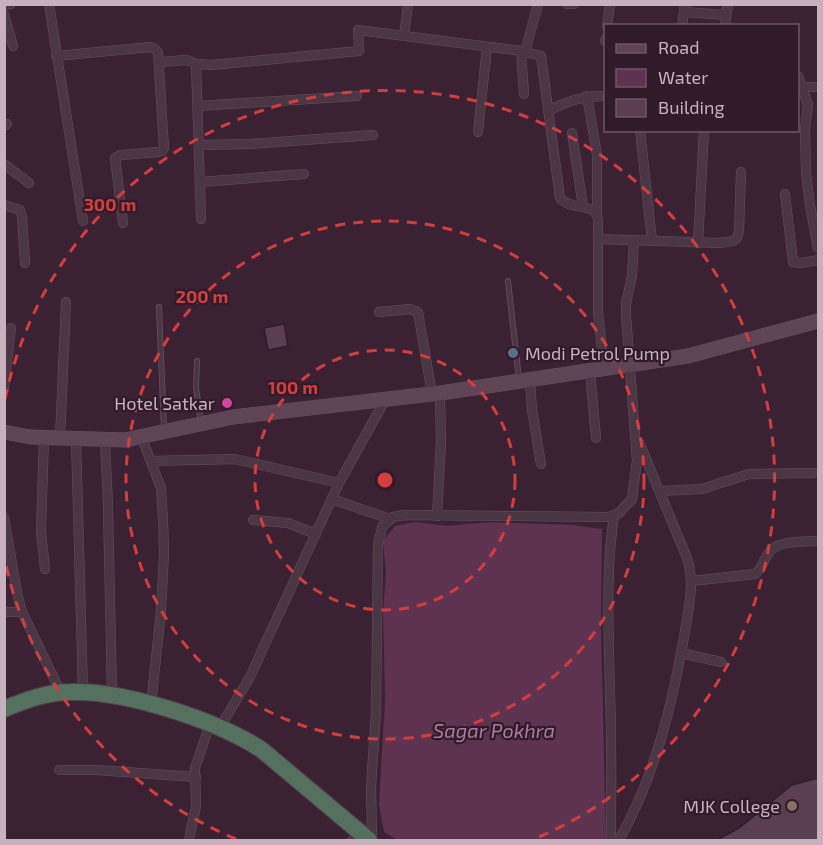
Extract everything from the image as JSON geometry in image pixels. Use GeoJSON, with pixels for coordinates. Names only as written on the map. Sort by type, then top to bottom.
{"type":"FeatureCollection","features":[{"type":"Feature","properties":{"kind":"highway"},"geometry":{"type":"LineString","coordinates":[[4,709],[25,700],[61,693],[83,692],[112,695],[215,725],[246,739],[262,750],[362,838]]}},
{"type":"Feature","properties":{"kind":"street"},"geometry":{"type":"LineString","coordinates":[[4,5],[11,4]]}},
{"type":"Feature","properties":{"kind":"street"},"geometry":{"type":"LineString","coordinates":[[49,4],[83,221]]}},
{"type":"Feature","properties":{"kind":"street"},"geometry":{"type":"LineString","coordinates":[[404,36],[408,4]]}},
{"type":"Feature","properties":{"kind":"street"},"geometry":{"type":"LineString","coordinates":[[524,93],[523,52],[538,4]]}},
{"type":"Feature","properties":{"kind":"street"},"geometry":{"type":"LineString","coordinates":[[567,4],[574,4]]}},
{"type":"Feature","properties":{"kind":"street"},"geometry":{"type":"LineString","coordinates":[[607,24],[610,4]]}},
{"type":"Feature","properties":{"kind":"street"},"geometry":{"type":"LineString","coordinates":[[725,24],[728,4]]}},
{"type":"Feature","properties":{"kind":"street"},"geometry":{"type":"LineString","coordinates":[[682,24],[684,8],[726,15]]}},
{"type":"Feature","properties":{"kind":"street"},"geometry":{"type":"LineString","coordinates":[[4,15],[13,46]]}},
{"type":"Feature","properties":{"kind":"street"},"geometry":{"type":"LineString","coordinates":[[159,62],[186,60],[196,64],[212,65],[359,51],[358,30],[541,56],[560,198],[567,205],[583,207],[597,214]]}},
{"type":"Feature","properties":{"kind":"street"},"geometry":{"type":"LineString","coordinates":[[56,56],[150,47],[158,53],[164,148],[158,152],[121,155],[115,158],[123,223]]}},
{"type":"Feature","properties":{"kind":"street"},"geometry":{"type":"LineString","coordinates":[[478,132],[487,47]]}},
{"type":"Feature","properties":{"kind":"street"},"geometry":{"type":"LineString","coordinates":[[196,64],[201,219]]}},
{"type":"Feature","properties":{"kind":"street"},"geometry":{"type":"LineString","coordinates":[[799,79],[808,105],[805,129],[806,173],[819,248]]}},
{"type":"Feature","properties":{"kind":"street"},"geometry":{"type":"LineString","coordinates":[[802,87],[819,87]]}},
{"type":"Feature","properties":{"kind":"street"},"geometry":{"type":"LineString","coordinates":[[198,106],[357,96]]}},
{"type":"Feature","properties":{"kind":"street"},"geometry":{"type":"LineString","coordinates":[[547,107],[587,96],[604,96]]}},
{"type":"Feature","properties":{"kind":"street"},"geometry":{"type":"LineString","coordinates":[[587,96],[597,155],[598,312],[604,369]]}},
{"type":"Feature","properties":{"kind":"street"},"geometry":{"type":"LineString","coordinates":[[808,105],[819,107]]}},
{"type":"Feature","properties":{"kind":"street"},"geometry":{"type":"LineString","coordinates":[[640,132],[651,241]]}},
{"type":"Feature","properties":{"kind":"street"},"geometry":{"type":"LineString","coordinates":[[698,243],[704,132]]}},
{"type":"Feature","properties":{"kind":"street"},"geometry":{"type":"LineString","coordinates":[[572,133],[583,207]]}},
{"type":"Feature","properties":{"kind":"street"},"geometry":{"type":"LineString","coordinates":[[199,145],[250,144],[373,135]]}},
{"type":"Feature","properties":{"kind":"street"},"geometry":{"type":"LineString","coordinates":[[4,164],[30,183]]}},
{"type":"Feature","properties":{"kind":"street"},"geometry":{"type":"LineString","coordinates":[[598,239],[726,243],[737,238],[741,172]]}},
{"type":"Feature","properties":{"kind":"street"},"geometry":{"type":"LineString","coordinates":[[200,182],[304,174]]}},
{"type":"Feature","properties":{"kind":"street"},"geometry":{"type":"LineString","coordinates":[[785,194],[793,262],[819,260]]}},
{"type":"Feature","properties":{"kind":"street"},"geometry":{"type":"LineString","coordinates":[[4,205],[20,210],[25,263]]}},
{"type":"Feature","properties":{"kind":"street"},"geometry":{"type":"LineString","coordinates":[[362,838],[371,786],[376,713],[378,545],[382,527],[390,519],[405,515],[596,518],[614,516],[628,505],[634,492],[637,461],[626,303],[632,276],[634,241]]}},
{"type":"Feature","properties":{"kind":"street"},"geometry":{"type":"LineString","coordinates":[[60,438],[66,302]]}},
{"type":"Feature","properties":{"kind":"street"},"geometry":{"type":"LineString","coordinates":[[380,312],[410,309],[418,312],[436,394],[441,442],[437,516]]}},
{"type":"Feature","properties":{"kind":"street"},"geometry":{"type":"LineString","coordinates":[[4,432],[44,437],[125,440],[233,417],[436,394],[688,356],[819,321]]}},
{"type":"Feature","properties":{"kind":"street"},"geometry":{"type":"LineString","coordinates":[[4,388],[10,328]]}},
{"type":"Feature","properties":{"kind":"street"},"geometry":{"type":"LineString","coordinates":[[590,371],[596,438]]}},
{"type":"Feature","properties":{"kind":"street"},"geometry":{"type":"LineString","coordinates":[[525,381],[540,464]]}},
{"type":"Feature","properties":{"kind":"street"},"geometry":{"type":"LineString","coordinates":[[189,840],[196,806],[196,761],[215,725],[250,677],[339,483],[385,400]]}},
{"type":"Feature","properties":{"kind":"street"},"geometry":{"type":"LineString","coordinates":[[141,436],[161,488],[164,553],[161,611],[151,705]]}},
{"type":"Feature","properties":{"kind":"street"},"geometry":{"type":"LineString","coordinates":[[44,437],[41,532],[45,569]]}},
{"type":"Feature","properties":{"kind":"street"},"geometry":{"type":"LineString","coordinates":[[619,840],[628,825],[650,770],[671,702],[692,581],[687,558],[636,437]]}},
{"type":"Feature","properties":{"kind":"street"},"geometry":{"type":"LineString","coordinates":[[75,439],[83,692]]}},
{"type":"Feature","properties":{"kind":"street"},"geometry":{"type":"LineString","coordinates":[[105,441],[112,695]]}},
{"type":"Feature","properties":{"kind":"street"},"geometry":{"type":"LineString","coordinates":[[151,461],[235,459],[339,483]]}},
{"type":"Feature","properties":{"kind":"street"},"geometry":{"type":"LineString","coordinates":[[660,491],[702,489],[749,474],[814,473]]}},
{"type":"Feature","properties":{"kind":"street"},"geometry":{"type":"LineString","coordinates":[[332,499],[390,519]]}},
{"type":"Feature","properties":{"kind":"street"},"geometry":{"type":"LineString","coordinates":[[4,516],[22,612],[61,693]]}},
{"type":"Feature","properties":{"kind":"street"},"geometry":{"type":"LineString","coordinates":[[611,840],[612,734],[608,645],[608,560],[614,516]]}},
{"type":"Feature","properties":{"kind":"street"},"geometry":{"type":"LineString","coordinates":[[253,520],[288,523],[316,534]]}},
{"type":"Feature","properties":{"kind":"street"},"geometry":{"type":"LineString","coordinates":[[692,581],[755,574],[760,571],[772,549],[780,545],[819,541]]}},
{"type":"Feature","properties":{"kind":"street"},"geometry":{"type":"LineString","coordinates":[[4,612],[22,612]]}},
{"type":"Feature","properties":{"kind":"street"},"geometry":{"type":"LineString","coordinates":[[681,653],[721,662]]}},
{"type":"Feature","properties":{"kind":"street"},"geometry":{"type":"LineString","coordinates":[[59,770],[96,770],[196,777]]}},
{"type":"Feature","properties":{"kind":"lane"},"geometry":{"type":"LineString","coordinates":[[508,281],[525,381]]}},
{"type":"Feature","properties":{"kind":"lane"},"geometry":{"type":"LineString","coordinates":[[159,307],[164,431]]}},
{"type":"Feature","properties":{"kind":"lane"},"geometry":{"type":"LineString","coordinates":[[197,361],[196,388],[201,423]]}},
{"type":"Feature","properties":{"kind":"water","name":"Sagar Pokhra"},"geometry":{"type":"Polygon","coordinates":[[[415,522],[447,526],[490,522],[572,525],[602,529],[601,627],[606,840],[397,840],[384,832],[379,805],[385,700],[383,611],[386,574],[383,541],[395,526],[415,522]]]}},
{"type":"Feature","properties":{"kind":"building"},"geometry":{"type":"Polygon","coordinates":[[[284,324],[288,346],[268,350],[264,328],[284,324]]]}},
{"type":"Feature","properties":{"kind":"building","name":"MJK College"},"geometry":{"type":"Polygon","coordinates":[[[818,778],[818,840],[717,840],[739,828],[792,785],[818,778]]]}},
{"type":"Feature","properties":{"kind":"place","name":"Modi Petrol Pump"},"geometry":{"type":"Point","coordinates":[513,353]}},
{"type":"Feature","properties":{"kind":"place","name":"Hotel Satkar"},"geometry":{"type":"Point","coordinates":[227,403]}},
{"type":"Feature","properties":{"kind":"place","name":"MJK College"},"geometry":{"type":"Point","coordinates":[792,806]}}]}
